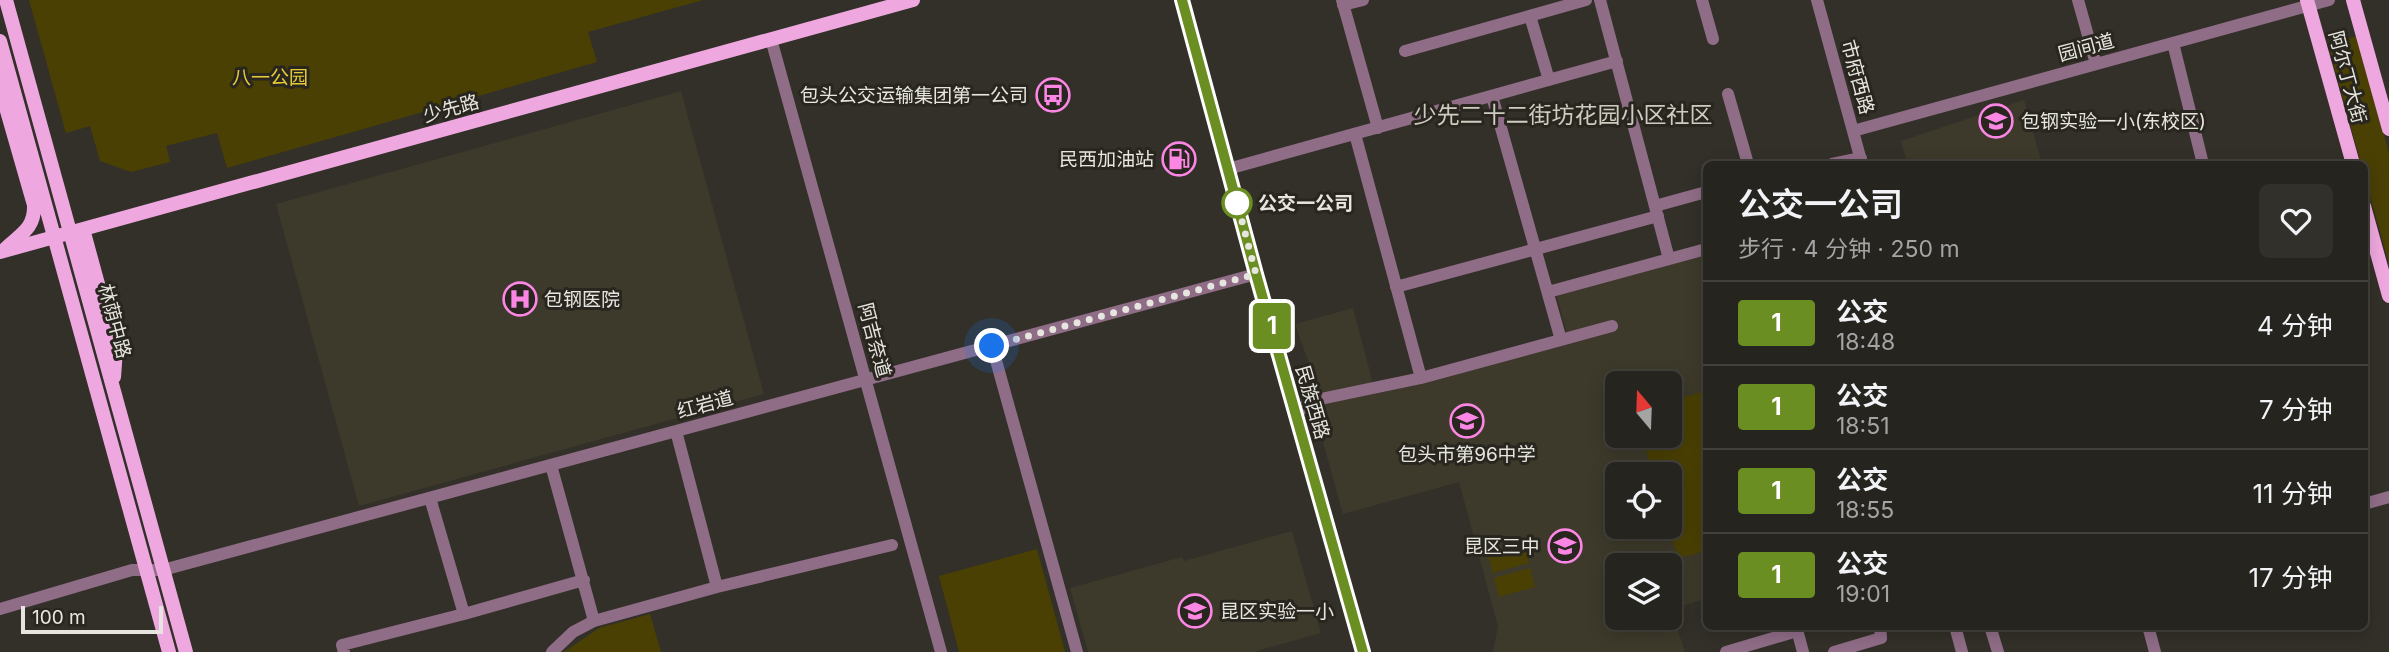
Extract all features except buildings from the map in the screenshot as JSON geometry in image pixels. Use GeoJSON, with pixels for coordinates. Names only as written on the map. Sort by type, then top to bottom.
{"type":"FeatureCollection","features":[{"type":"Feature","properties":{"kind":"main road","name":"林荫中路"},"geometry":{"type":"LineString","coordinates":[[6,0],[77,231],[113,389],[186,652]]}},
{"type":"Feature","properties":{"kind":"main road","name":"少先路"},"geometry":{"type":"LineString","coordinates":[[1,252],[913,0]]}},
{"type":"Feature","properties":{"kind":"main road","name":"民族西路"},"geometry":{"type":"LineString","coordinates":[[1182,0],[1363,652]]}},
{"type":"Feature","properties":{"kind":"main road","name":"阿尔丁大街"},"geometry":{"type":"LineString","coordinates":[[2353,0],[2389,130]]}},
{"type":"Feature","properties":{"kind":"main road","name":"阿尔丁大街"},"geometry":{"type":"LineString","coordinates":[[2308,3],[2352,161]]}},
{"type":"Feature","properties":{"kind":"main road","name":"林荫中路"},"geometry":{"type":"LineString","coordinates":[[1,45],[169,652]]}},
{"type":"Feature","properties":{"kind":"main road"},"geometry":{"type":"LineString","coordinates":[[1,45],[3,97],[34,205],[35,218],[31,225],[1,252]]}},
{"type":"Feature","properties":{"kind":"main road"},"geometry":{"type":"LineString","coordinates":[[2368,220],[2389,296]]}},
{"type":"Feature","properties":{"kind":"street"},"geometry":{"type":"LineString","coordinates":[[1363,0],[1343,3],[1378,128]]}},
{"type":"Feature","properties":{"kind":"street"},"geometry":{"type":"LineString","coordinates":[[1405,51],[1586,0]]}},
{"type":"Feature","properties":{"kind":"street"},"geometry":{"type":"LineString","coordinates":[[1600,0],[1669,259]]}},
{"type":"Feature","properties":{"kind":"street"},"geometry":{"type":"LineString","coordinates":[[1702,0],[1713,39]]}},
{"type":"Feature","properties":{"kind":"street","name":"市府西路"},"geometry":{"type":"LineString","coordinates":[[1817,0],[1862,161]]}},
{"type":"Feature","properties":{"kind":"street"},"geometry":{"type":"LineString","coordinates":[[2078,0],[2096,64]]}},
{"type":"Feature","properties":{"kind":"street","name":"园间道"},"geometry":{"type":"LineString","coordinates":[[1853,131],[2308,3],[2329,0]]}},
{"type":"Feature","properties":{"kind":"street"},"geometry":{"type":"LineString","coordinates":[[1530,16],[1549,80]]}},
{"type":"Feature","properties":{"kind":"street","name":"阿吉奈道"},"geometry":{"type":"LineString","coordinates":[[771,39],[941,652]]}},
{"type":"Feature","properties":{"kind":"street"},"geometry":{"type":"LineString","coordinates":[[2173,43],[2202,161]]}},
{"type":"Feature","properties":{"kind":"street"},"geometry":{"type":"LineString","coordinates":[[1228,169],[1617,61]]}},
{"type":"Feature","properties":{"kind":"street"},"geometry":{"type":"LineString","coordinates":[[1728,94],[1747,161]]}},
{"type":"Feature","properties":{"kind":"street"},"geometry":{"type":"LineString","coordinates":[[1492,96],[1561,340]]}},
{"type":"Feature","properties":{"kind":"street"},"geometry":{"type":"LineString","coordinates":[[1354,134],[1421,378]]}},
{"type":"Feature","properties":{"kind":"street"},"geometry":{"type":"LineString","coordinates":[[1396,287],[1535,249],[1657,211],[1703,193]]}},
{"type":"Feature","properties":{"kind":"street"},"geometry":{"type":"LineString","coordinates":[[1548,292],[1703,249]]}},
{"type":"Feature","properties":{"kind":"street","name":"红岩道"},"geometry":{"type":"LineString","coordinates":[[0,609],[132,570],[163,570],[1256,274]]}},
{"type":"Feature","properties":{"kind":"street"},"geometry":{"type":"LineString","coordinates":[[1297,413],[1311,401],[1421,378],[1612,326]]}},
{"type":"Feature","properties":{"kind":"street"},"geometry":{"type":"LineString","coordinates":[[992,346],[1077,652]]}},
{"type":"Feature","properties":{"kind":"street"},"geometry":{"type":"LineString","coordinates":[[676,431],[717,587]]}},
{"type":"Feature","properties":{"kind":"street"},"geometry":{"type":"LineString","coordinates":[[551,465],[594,621]]}},
{"type":"Feature","properties":{"kind":"street"},"geometry":{"type":"LineString","coordinates":[[2368,503],[2389,497]]}},
{"type":"Feature","properties":{"kind":"street"},"geometry":{"type":"LineString","coordinates":[[430,498],[464,614]]}},
{"type":"Feature","properties":{"kind":"street"},"geometry":{"type":"LineString","coordinates":[[552,652],[573,632],[594,621],[717,587],[892,545]]}},
{"type":"Feature","properties":{"kind":"street"},"geometry":{"type":"LineString","coordinates":[[344,652],[342,645],[584,580]]}},
{"type":"Feature","properties":{"kind":"street"},"geometry":{"type":"LineString","coordinates":[[1726,652],[1793,630]]}},
{"type":"Feature","properties":{"kind":"street"},"geometry":{"type":"LineString","coordinates":[[1796,630],[1803,652]]}},
{"type":"Feature","properties":{"kind":"street"},"geometry":{"type":"LineString","coordinates":[[1834,652],[1881,638],[1880,630]]}},
{"type":"Feature","properties":{"kind":"street"},"geometry":{"type":"LineString","coordinates":[[1956,630],[1962,652]]}},
{"type":"Feature","properties":{"kind":"street"},"geometry":{"type":"LineString","coordinates":[[1991,630],[1997,652]]}},
{"type":"Feature","properties":{"kind":"street"},"geometry":{"type":"LineString","coordinates":[[2149,630],[2155,652]]}},
{"type":"Feature","properties":{"kind":"shaded area","name":"包钢医院"},"geometry":{"type":"Polygon","coordinates":[[[681,91],[764,394],[359,506],[276,204],[681,91]]]}},
{"type":"Feature","properties":{"kind":"shaded area","name":"包钢实验一小(东校区)"},"geometry":{"type":"Polygon","coordinates":[[[2024,100],[2041,161],[1906,161],[1901,141],[2024,100]]]}},
{"type":"Feature","properties":{"kind":"shaded area","name":"包头市第96中学"},"geometry":{"type":"Polygon","coordinates":[[[1701,245],[1703,600],[1682,606],[1682,553],[1605,553],[1605,630],[1678,630],[1685,652],[1493,652],[1498,626],[1459,482],[1343,514],[1313,406],[1323,403],[1295,324],[1353,308],[1373,383],[1337,398],[1567,334],[1554,287],[1701,245]]]}},
{"type":"Feature","properties":{"kind":"shaded area","name":"昆区实验一小"},"geometry":{"type":"Polygon","coordinates":[[[1292,531],[1321,633],[1253,652],[1088,652],[1070,588],[1182,557],[1184,561],[1292,531]]]}},
{"type":"Feature","properties":{"kind":"green space","name":"八一公园"},"geometry":{"type":"Polygon","coordinates":[[[29,0],[703,0],[588,32],[597,62],[227,168],[217,133],[166,146],[170,162],[131,172],[100,161],[90,126],[66,133],[29,0]]]}},
{"type":"Feature","properties":{"kind":"green space"},"geometry":{"type":"Polygon","coordinates":[[[2357,36],[2389,153],[2389,264],[2368,189],[2368,161],[2360,161],[2328,44],[2357,36]]]}},
{"type":"Feature","properties":{"kind":"green space"},"geometry":{"type":"Polygon","coordinates":[[[1703,392],[1703,552],[1682,557],[1682,553],[1677,553],[1672,539],[1682,539],[1682,462],[1650,462],[1645,448],[1682,448],[1682,398],[1703,392]]]}},
{"type":"Feature","properties":{"kind":"green space"},"geometry":{"type":"Polygon","coordinates":[[[1524,544],[1529,563],[1493,573],[1488,554],[1524,544]]]}},
{"type":"Feature","properties":{"kind":"green space"},"geometry":{"type":"Polygon","coordinates":[[[1037,549],[1065,652],[959,652],[939,576],[1037,549]]]}},
{"type":"Feature","properties":{"kind":"green space"},"geometry":{"type":"Polygon","coordinates":[[[1530,568],[1535,587],[1499,597],[1494,578],[1530,568]]]}},
{"type":"Feature","properties":{"kind":"green space"},"geometry":{"type":"Polygon","coordinates":[[[650,614],[661,652],[564,652],[599,628],[650,614]]]}},
{"type":"Feature","properties":{"kind":"bus line","name":"1"},"geometry":{"type":"LineString","coordinates":[[1182,0],[1363,652]]}},
{"type":"Feature","properties":{"kind":"place","name":"包头公交运输集团第一公司"},"geometry":{"type":"Point","coordinates":[1053,95]}},
{"type":"Feature","properties":{"kind":"place","name":"包钢实验一小(东校区)"},"geometry":{"type":"Point","coordinates":[1996,121]}},
{"type":"Feature","properties":{"kind":"place","name":"民西加油站"},"geometry":{"type":"Point","coordinates":[1179,159]}},
{"type":"Feature","properties":{"kind":"place","name":"公交一公司"},"geometry":{"type":"Point","coordinates":[1237,203]}},
{"type":"Feature","properties":{"kind":"place","name":"包钢医院"},"geometry":{"type":"Point","coordinates":[520,299]}},
{"type":"Feature","properties":{"kind":"place","name":"包头市第96中学"},"geometry":{"type":"Point","coordinates":[1467,421]}},
{"type":"Feature","properties":{"kind":"place","name":"昆区三中"},"geometry":{"type":"Point","coordinates":[1565,546]}},
{"type":"Feature","properties":{"kind":"place","name":"昆区实验一小"},"geometry":{"type":"Point","coordinates":[1195,611]}},
{"type":"Feature","properties":{"kind":"district","name":"少先二十二街坊花园小区社区"},"geometry":{"type":"Point","coordinates":[1563,115]}},
{"type":"Feature","properties":{"kind":"route"},"geometry":{"type":"LineString","coordinates":[[992,346],[1256,274],[1235,195],[1237,203]]}}]}
